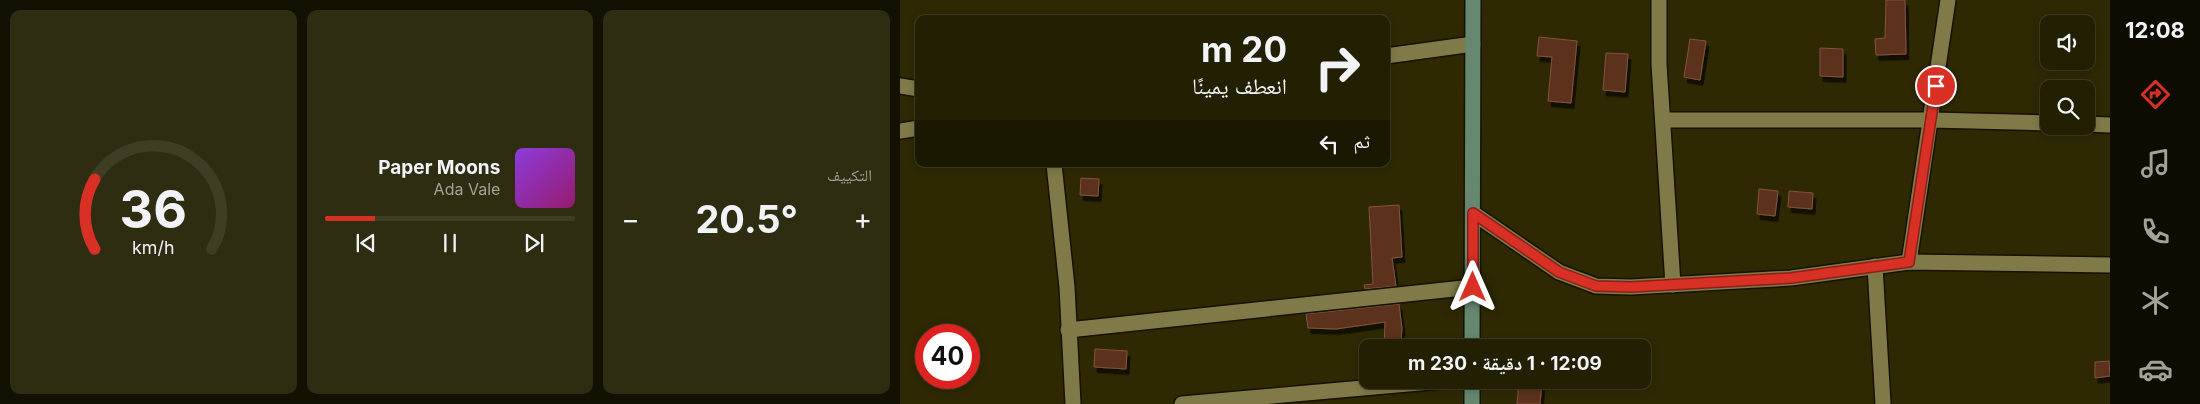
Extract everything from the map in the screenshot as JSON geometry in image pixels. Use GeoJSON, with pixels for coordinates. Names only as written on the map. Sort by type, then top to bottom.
{"type":"FeatureCollection","features":[{"type":"Feature","properties":{"kind":"street"},"geometry":{"type":"LineString","coordinates":[[1472,339],[1473,0]]}},
{"type":"Feature","properties":{"kind":"street"},"geometry":{"type":"LineString","coordinates":[[1659,0],[1663,120],[1673,285]]}},
{"type":"Feature","properties":{"kind":"street"},"geometry":{"type":"LineString","coordinates":[[1909,262],[1948,0]]}},
{"type":"Feature","properties":{"kind":"street"},"geometry":{"type":"LineString","coordinates":[[1390,55],[1473,44]]}},
{"type":"Feature","properties":{"kind":"street"},"geometry":{"type":"LineString","coordinates":[[900,86],[915,88]]}},
{"type":"Feature","properties":{"kind":"street"},"geometry":{"type":"LineString","coordinates":[[1663,120],[1931,120],[2040,123]]}},
{"type":"Feature","properties":{"kind":"street"},"geometry":{"type":"LineString","coordinates":[[2095,124],[2110,125]]}},
{"type":"Feature","properties":{"kind":"street"},"geometry":{"type":"LineString","coordinates":[[900,131],[915,129]]}},
{"type":"Feature","properties":{"kind":"street"},"geometry":{"type":"LineString","coordinates":[[1054,167],[1067,287],[1073,404]]}},
{"type":"Feature","properties":{"kind":"street"},"geometry":{"type":"LineString","coordinates":[[1473,213],[1559,272],[1596,286],[1673,285],[1791,278],[1909,262],[2110,265]]}},
{"type":"Feature","properties":{"kind":"street"},"geometry":{"type":"LineString","coordinates":[[1875,266],[1883,404]]}},
{"type":"Feature","properties":{"kind":"street"},"geometry":{"type":"LineString","coordinates":[[1068,330],[1473,287]]}},
{"type":"Feature","properties":{"kind":"street"},"geometry":{"type":"LineString","coordinates":[[1182,404],[1359,388]]}},
{"type":"Feature","properties":{"kind":"street"},"geometry":{"type":"LineString","coordinates":[[1472,389],[1472,404]]}},
{"type":"Feature","properties":{"kind":"building"},"geometry":{"type":"Polygon","coordinates":[[[1886,0],[1905,0],[1906,54],[1876,55],[1875,39],[1885,38],[1886,0]]]}},
{"type":"Feature","properties":{"kind":"building"},"geometry":{"type":"Polygon","coordinates":[[[1539,37],[1577,41],[1571,103],[1548,101],[1552,57],[1537,56],[1539,37]]]}},
{"type":"Feature","properties":{"kind":"building"},"geometry":{"type":"Polygon","coordinates":[[[1690,39],[1706,41],[1700,80],[1684,77],[1690,39]]]}},
{"type":"Feature","properties":{"kind":"building"},"geometry":{"type":"Polygon","coordinates":[[[1820,48],[1843,49],[1843,77],[1820,76],[1820,48]]]}},
{"type":"Feature","properties":{"kind":"building"},"geometry":{"type":"Polygon","coordinates":[[[1606,53],[1628,54],[1625,92],[1603,90],[1606,53]]]}},
{"type":"Feature","properties":{"kind":"building"},"geometry":{"type":"Polygon","coordinates":[[[1081,178],[1099,179],[1098,196],[1080,195],[1081,178]]]}},
{"type":"Feature","properties":{"kind":"building"},"geometry":{"type":"Polygon","coordinates":[[[1759,189],[1778,191],[1775,216],[1757,214],[1759,189]]]}},
{"type":"Feature","properties":{"kind":"building"},"geometry":{"type":"Polygon","coordinates":[[[1789,191],[1813,193],[1812,209],[1788,207],[1789,191]]]}},
{"type":"Feature","properties":{"kind":"building"},"geometry":{"type":"Polygon","coordinates":[[[1399,205],[1402,257],[1392,258],[1396,286],[1365,289],[1364,285],[1373,284],[1369,207],[1399,205]]]}},
{"type":"Feature","properties":{"kind":"building"},"geometry":{"type":"Polygon","coordinates":[[[1399,304],[1402,329],[1401,339],[1384,339],[1385,322],[1336,329],[1308,328],[1306,314],[1399,304]]]}},
{"type":"Feature","properties":{"kind":"building"},"geometry":{"type":"Polygon","coordinates":[[[1095,349],[1127,351],[1126,369],[1094,367],[1095,349]]]}},
{"type":"Feature","properties":{"kind":"building"},"geometry":{"type":"Polygon","coordinates":[[[2109,361],[2110,376],[2095,378],[2095,362],[2109,361]]]}},
{"type":"Feature","properties":{"kind":"building"},"geometry":{"type":"Polygon","coordinates":[[[1518,389],[1541,389],[1540,404],[1517,404],[1518,389]]]}},
{"type":"Feature","properties":{"kind":"route"},"geometry":{"type":"LineString","coordinates":[[1473,287],[1473,213],[1559,272],[1596,286],[1631,287],[1791,278],[1909,262],[1936,86]]}}]}
